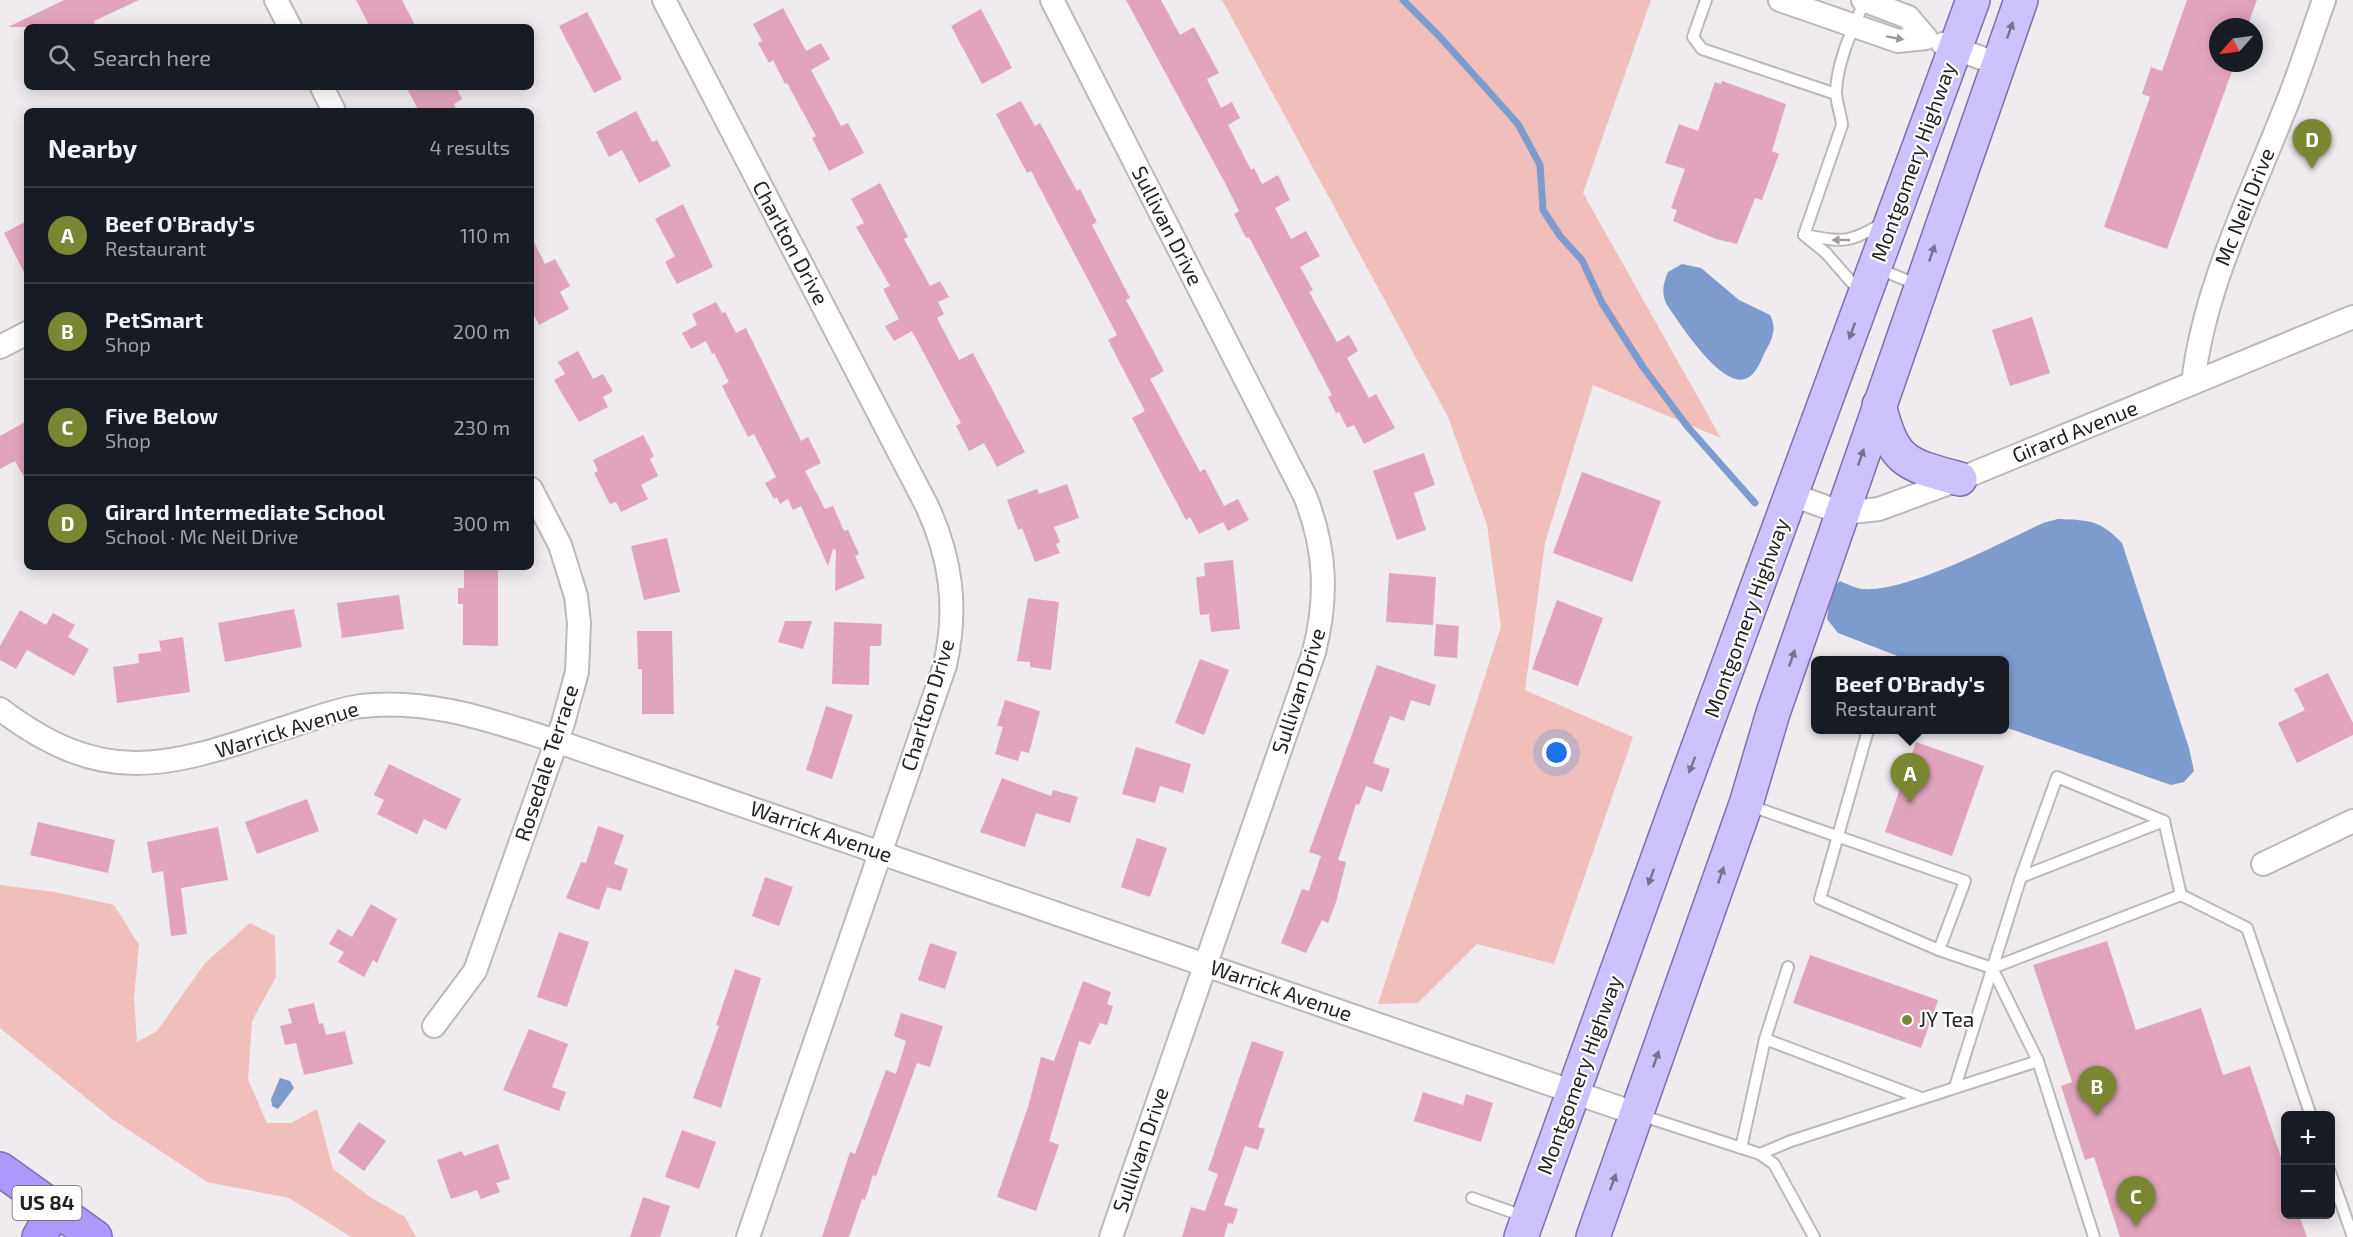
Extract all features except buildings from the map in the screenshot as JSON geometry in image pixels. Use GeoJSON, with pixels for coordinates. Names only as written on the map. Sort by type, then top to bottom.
{"type":"FeatureCollection","features":[{"type":"Feature","properties":{"kind":"highway","name":"US 84"},"geometry":{"type":"LineString","coordinates":[[0,1169],[95,1237]]}},
{"type":"Feature","properties":{"kind":"highway"},"geometry":{"type":"LineString","coordinates":[[39,1237],[55,1209]]}},
{"type":"Feature","properties":{"kind":"main road","name":"Montgomery Highway"},"geometry":{"type":"LineString","coordinates":[[1525,1228],[1894,217],[1941,43],[1973,0]]}},
{"type":"Feature","properties":{"kind":"main road"},"geometry":{"type":"LineString","coordinates":[[1593,1237],[1746,804],[1773,713],[2021,0]]}},
{"type":"Feature","properties":{"kind":"main road"},"geometry":{"type":"LineString","coordinates":[[1880,405],[1887,437],[1894,450],[1921,469],[1960,479]]}},
{"type":"Feature","properties":{"kind":"street"},"geometry":{"type":"LineString","coordinates":[[276,0],[288,24]]}},
{"type":"Feature","properties":{"kind":"street","name":"Charlton Drive"},"geometry":{"type":"LineString","coordinates":[[664,0],[927,506],[946,555],[953,602],[950,644],[748,1237]]}},
{"type":"Feature","properties":{"kind":"street","name":"Sullivan Drive"},"geometry":{"type":"LineString","coordinates":[[1052,0],[1305,496],[1319,536],[1323,557],[1324,603],[1314,652],[1111,1237]]}},
{"type":"Feature","properties":{"kind":"street"},"geometry":{"type":"LineString","coordinates":[[1780,0],[1898,41],[1941,43],[1998,64]]}},
{"type":"Feature","properties":{"kind":"street"},"geometry":{"type":"LineString","coordinates":[[1864,0],[1908,17],[1941,43]]}},
{"type":"Feature","properties":{"kind":"street","name":"Mc Neil Drive"},"geometry":{"type":"LineString","coordinates":[[2193,384],[2196,354],[2221,263],[2283,114],[2324,0]]}},
{"type":"Feature","properties":{"kind":"street"},"geometry":{"type":"LineString","coordinates":[[324,90],[332,108]]}},
{"type":"Feature","properties":{"kind":"street","name":"Girard Avenue"},"geometry":{"type":"LineString","coordinates":[[1793,495],[1842,513],[1879,508],[1960,479],[2353,317]]}},
{"type":"Feature","properties":{"kind":"street"},"geometry":{"type":"LineString","coordinates":[[0,347],[24,335]]}},
{"type":"Feature","properties":{"kind":"street","name":"Rosedale Terrace"},"geometry":{"type":"LineString","coordinates":[[434,1026],[475,970],[556,741],[577,672],[579,623],[570,570],[534,495]]}},
{"type":"Feature","properties":{"kind":"street","name":"Warrick Avenue"},"geometry":{"type":"LineString","coordinates":[[0,709],[70,751],[105,761],[134,765],[206,754],[327,714],[359,707],[395,704],[437,707],[556,741],[1637,1114]]}},
{"type":"Feature","properties":{"kind":"street"},"geometry":{"type":"LineString","coordinates":[[2263,864],[2353,821]]}},
{"type":"Feature","properties":{"kind":"lane"},"geometry":{"type":"LineString","coordinates":[[1706,0],[1693,37],[1702,49],[1836,94]]}},
{"type":"Feature","properties":{"kind":"lane"},"geometry":{"type":"LineString","coordinates":[[1804,235],[1842,125],[1841,108],[1836,94],[1840,68],[1864,0]]}},
{"type":"Feature","properties":{"kind":"lane"},"geometry":{"type":"LineString","coordinates":[[1804,235],[1840,242],[1854,239],[1894,217]]}},
{"type":"Feature","properties":{"kind":"lane"},"geometry":{"type":"LineString","coordinates":[[1804,235],[1826,253],[1870,282],[1921,286]]}},
{"type":"Feature","properties":{"kind":"lane"},"geometry":{"type":"LineString","coordinates":[[1867,734],[1820,899],[1939,950],[1992,968],[2181,895],[2247,928],[2309,1111]]}},
{"type":"Feature","properties":{"kind":"lane"},"geometry":{"type":"LineString","coordinates":[[1955,1088],[2021,876],[2057,777],[2164,821]]}},
{"type":"Feature","properties":{"kind":"lane"},"geometry":{"type":"LineString","coordinates":[[1746,804],[1965,881],[1939,950]]}},
{"type":"Feature","properties":{"kind":"lane"},"geometry":{"type":"LineString","coordinates":[[2021,876],[2164,821]]}},
{"type":"Feature","properties":{"kind":"lane"},"geometry":{"type":"LineString","coordinates":[[2164,821],[2181,895]]}},
{"type":"Feature","properties":{"kind":"lane"},"geometry":{"type":"LineString","coordinates":[[1741,1148],[1765,1039],[1788,967]]}},
{"type":"Feature","properties":{"kind":"lane"},"geometry":{"type":"LineString","coordinates":[[1992,968],[2038,1061],[2094,1237]]}},
{"type":"Feature","properties":{"kind":"lane"},"geometry":{"type":"LineString","coordinates":[[1765,1039],[1921,1098]]}},
{"type":"Feature","properties":{"kind":"lane"},"geometry":{"type":"LineString","coordinates":[[1760,1154],[1921,1098],[2038,1061]]}},
{"type":"Feature","properties":{"kind":"lane"},"geometry":{"type":"LineString","coordinates":[[1637,1114],[1760,1154],[1774,1164],[1814,1237]]}},
{"type":"Feature","properties":{"kind":"lane"},"geometry":{"type":"LineString","coordinates":[[2335,1184],[2353,1237]]}},
{"type":"Feature","properties":{"kind":"lane"},"geometry":{"type":"LineString","coordinates":[[1472,1198],[1525,1228]]}},
{"type":"Feature","properties":{"kind":"shaded area"},"geometry":{"type":"Polygon","coordinates":[[[1222,0],[1651,0],[1583,193],[1721,438],[1593,385],[1545,543],[1525,690],[1633,737],[1554,964],[1477,944],[1418,1003],[1378,1004],[1501,627],[1487,525],[1448,417],[1222,0]]]}},
{"type":"Feature","properties":{"kind":"shaded area"},"geometry":{"type":"Polygon","coordinates":[[[0,885],[55,892],[114,905],[139,945],[134,998],[137,1042],[157,1031],[205,963],[250,923],[275,936],[276,977],[252,1021],[248,1080],[267,1123],[291,1123],[317,1109],[333,1169],[370,1197],[405,1217],[416,1237],[351,1237],[289,1198],[207,1182],[112,1119],[0,1028],[0,885]]]}},
{"type":"Feature","properties":{"kind":"water"},"geometry":{"type":"Polygon","coordinates":[[[1682,264],[1701,268],[1739,300],[1770,315],[1773,326],[1771,340],[1757,369],[1749,377],[1735,379],[1712,364],[1667,305],[1663,292],[1666,276],[1668,272],[1682,264]]]}},
{"type":"Feature","properties":{"kind":"water"},"geometry":{"type":"Polygon","coordinates":[[[2058,519],[2093,523],[2107,530],[2122,543],[2189,748],[2194,771],[2184,782],[2171,785],[2009,728],[2009,656],[1898,656],[1838,633],[1827,619],[1831,589],[1840,581],[1862,589],[1903,583],[1979,554],[2043,523],[2058,519]]]}},
{"type":"Feature","properties":{"kind":"water"},"geometry":{"type":"Polygon","coordinates":[[[280,1078],[290,1081],[294,1088],[278,1109],[272,1106],[271,1099],[280,1078]]]}},
{"type":"Feature","properties":{"kind":"waterway"},"geometry":{"type":"LineString","coordinates":[[1403,0],[1440,37],[1518,124],[1540,165],[1543,210],[1560,236],[1582,260],[1602,303],[1643,367],[1687,426],[1755,503]]}},
{"type":"Feature","properties":{"kind":"place","name":"Girard Intermediate School"},"geometry":{"type":"Point","coordinates":[2312,169]}},
{"type":"Feature","properties":{"kind":"place","name":"Beef O'Brady's"},"geometry":{"type":"Point","coordinates":[1910,803]}},
{"type":"Feature","properties":{"kind":"place","name":"JY Tea"},"geometry":{"type":"Point","coordinates":[1907,1020]}},
{"type":"Feature","properties":{"kind":"place","name":"PetSmart"},"geometry":{"type":"Point","coordinates":[2097,1116]}},
{"type":"Feature","properties":{"kind":"place","name":"Five Below"},"geometry":{"type":"Point","coordinates":[2136,1226]}}]}
